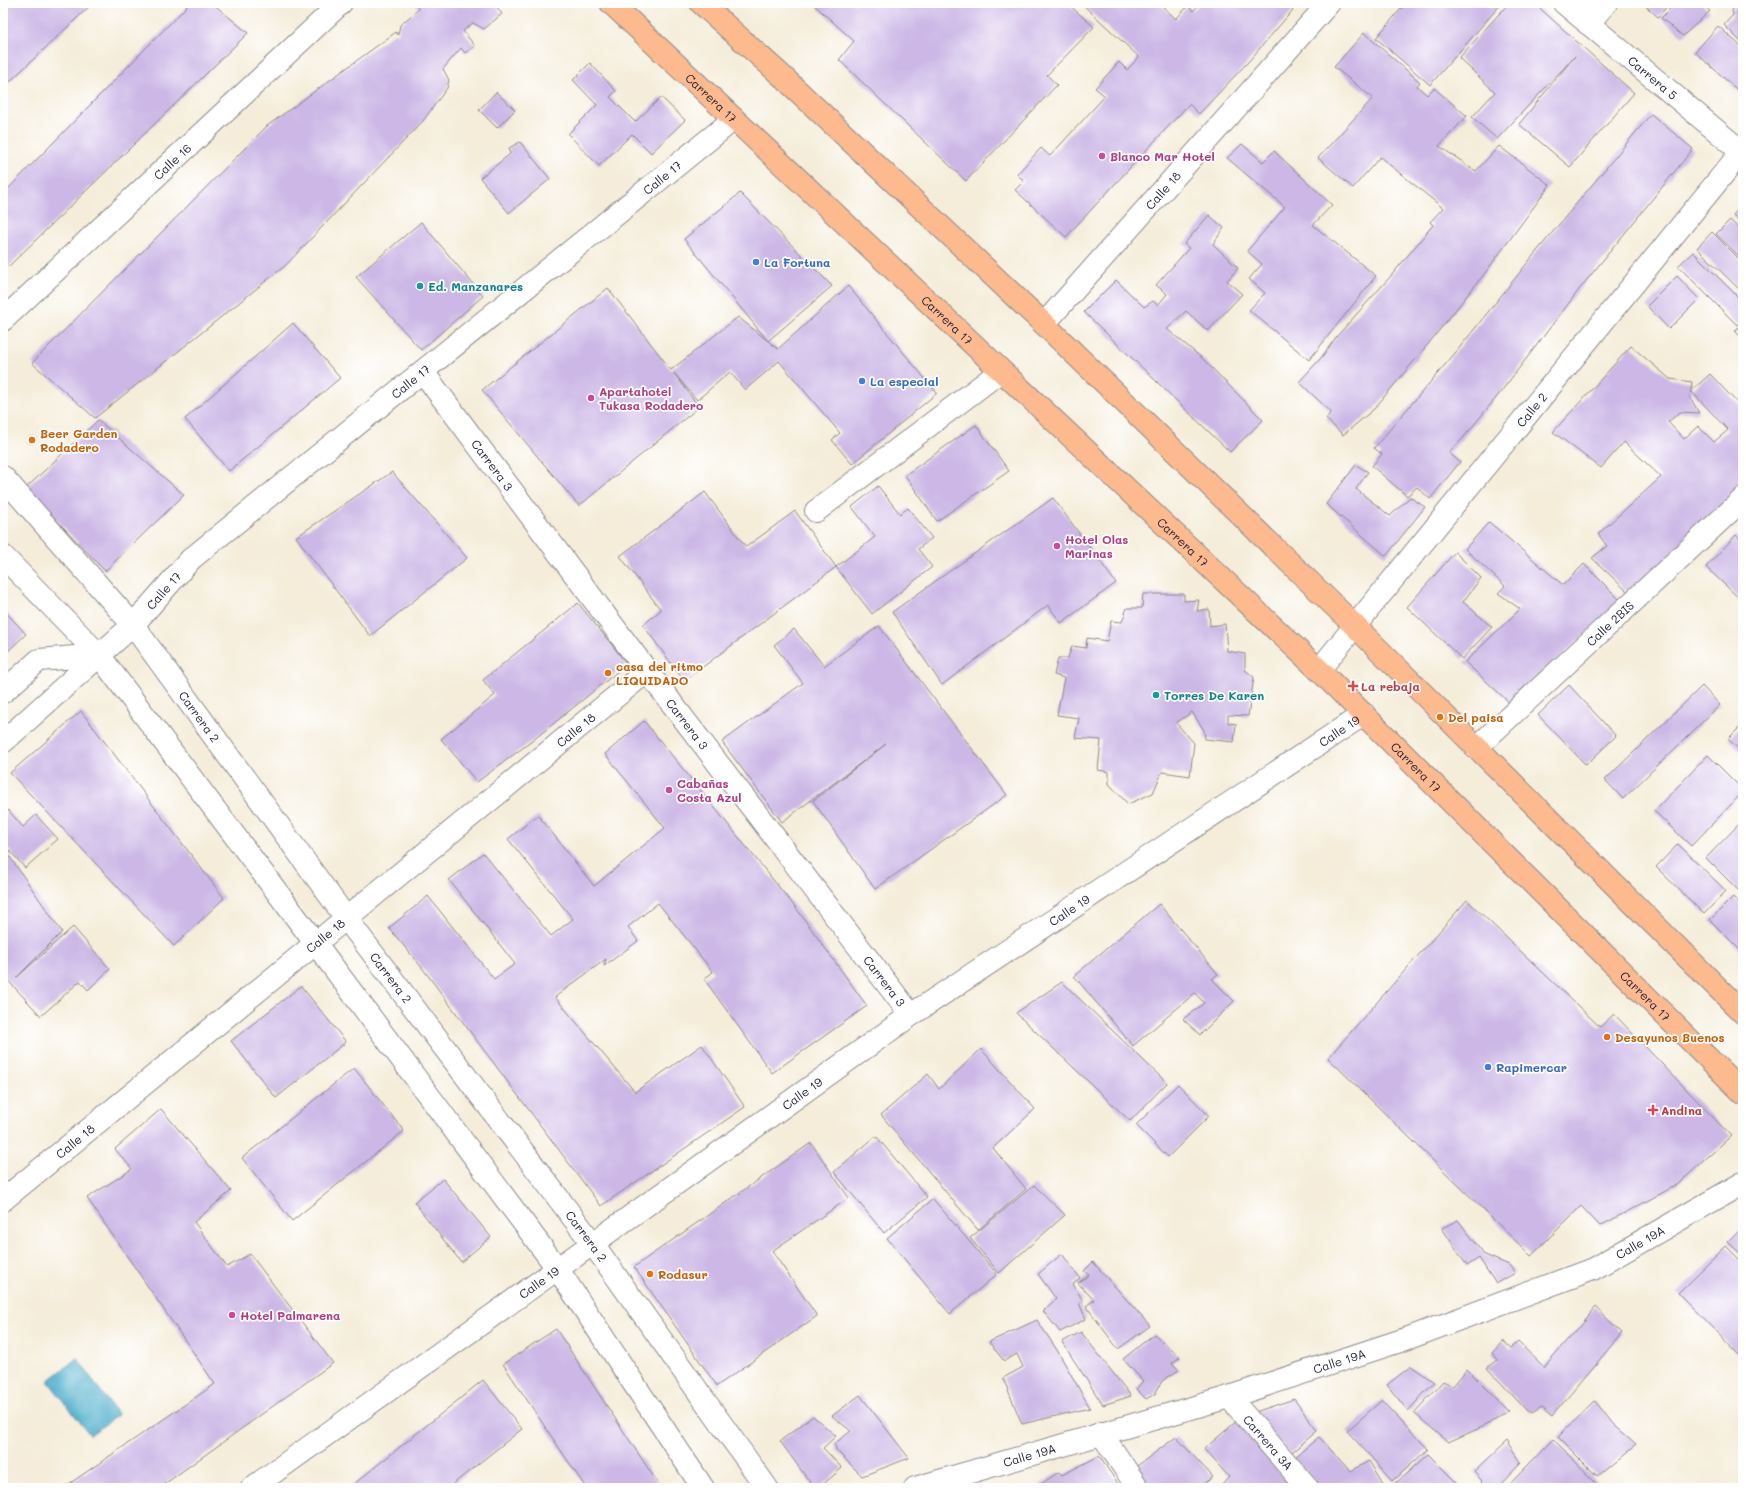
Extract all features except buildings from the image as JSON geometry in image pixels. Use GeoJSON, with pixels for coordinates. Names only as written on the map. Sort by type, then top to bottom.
{"type":"FeatureCollection","features":[{"type":"Feature","properties":{"kind":"main road","name":"Carrera 17"},"geometry":{"type":"LineString","coordinates":[[611,3],[1319,670],[1743,1093]]}},
{"type":"Feature","properties":{"kind":"main road"},"geometry":{"type":"LineString","coordinates":[[701,3],[789,83],[1044,324],[1355,626],[1743,1013]]}},
{"type":"Feature","properties":{"kind":"street","name":"Calle 16"},"geometry":{"type":"LineString","coordinates":[[3,320],[341,3]]}},
{"type":"Feature","properties":{"kind":"street","name":"Calle 18"},"geometry":{"type":"LineString","coordinates":[[1044,324],[1329,3]]}},
{"type":"Feature","properties":{"kind":"street","name":"Carrera 5"},"geometry":{"type":"LineString","coordinates":[[1564,3],[1742,151]]}},
{"type":"Feature","properties":{"kind":"street"},"geometry":{"type":"LineString","coordinates":[[1588,24],[1606,3]]}},
{"type":"Feature","properties":{"kind":"street","name":"Calle 17"},"geometry":{"type":"LineString","coordinates":[[3,742],[133,625],[191,559],[734,119]]}},
{"type":"Feature","properties":{"kind":"street","name":"Calle 2"},"geometry":{"type":"LineString","coordinates":[[1319,670],[1742,151]]}},
{"type":"Feature","properties":{"kind":"street"},"geometry":{"type":"LineString","coordinates":[[816,511],[1001,370]]}},
{"type":"Feature","properties":{"kind":"street","name":"Carrera 3"},"geometry":{"type":"LineString","coordinates":[[423,372],[647,671],[911,1015]]}},
{"type":"Feature","properties":{"kind":"street","name":"Carrera 2"},"geometry":{"type":"LineString","coordinates":[[3,477],[133,625],[346,918],[593,1244],[767,1488]]}},
{"type":"Feature","properties":{"kind":"street","name":"Calle 2BIS"},"geometry":{"type":"LineString","coordinates":[[1476,748],[1743,499]]}},
{"type":"Feature","properties":{"kind":"street"},"geometry":{"type":"LineString","coordinates":[[3,556],[99,655],[557,1268],[703,1488]]}},
{"type":"Feature","properties":{"kind":"street"},"geometry":{"type":"LineString","coordinates":[[3,692],[39,660],[99,655]]}},
{"type":"Feature","properties":{"kind":"street","name":"Calle 18"},"geometry":{"type":"LineString","coordinates":[[3,1200],[647,671]]}},
{"type":"Feature","properties":{"kind":"street","name":"Calle 19"},"geometry":{"type":"LineString","coordinates":[[252,1488],[911,1015],[1364,714]]}},
{"type":"Feature","properties":{"kind":"street","name":"Calle 19A"},"geometry":{"type":"LineString","coordinates":[[915,1488],[1229,1397],[1406,1339],[1593,1269],[1743,1183]]}},
{"type":"Feature","properties":{"kind":"street","name":"Carrera 3A"},"geometry":{"type":"LineString","coordinates":[[1229,1397],[1308,1488]]}},
{"type":"Feature","properties":{"kind":"street"},"geometry":{"type":"LineString","coordinates":[[1101,1434],[1138,1488]]}},
{"type":"Feature","properties":{"kind":"water"},"geometry":{"type":"Polygon","coordinates":[[[77,1358],[118,1415],[90,1435],[48,1381],[77,1358]]]}},
{"type":"Feature","properties":{"kind":"place","name":"Blanco Mar Hotel"},"geometry":{"type":"Point","coordinates":[1102,156]}},
{"type":"Feature","properties":{"kind":"place","name":"La Fortuna"},"geometry":{"type":"Point","coordinates":[756,262]}},
{"type":"Feature","properties":{"kind":"place","name":"Ed. Manzanares"},"geometry":{"type":"Point","coordinates":[420,286]}},
{"type":"Feature","properties":{"kind":"place","name":"La especial"},"geometry":{"type":"Point","coordinates":[862,381]}},
{"type":"Feature","properties":{"kind":"place","name":"Apartahotel Tukasa Rodadero"},"geometry":{"type":"Point","coordinates":[591,398]}},
{"type":"Feature","properties":{"kind":"place","name":"Beer Garden Rodadero"},"geometry":{"type":"Point","coordinates":[32,440]}},
{"type":"Feature","properties":{"kind":"place","name":"Hotel Olas Marinas"},"geometry":{"type":"Point","coordinates":[1057,546]}},
{"type":"Feature","properties":{"kind":"place","name":"casa del ritmo LIQUIDADO"},"geometry":{"type":"Point","coordinates":[608,673]}},
{"type":"Feature","properties":{"kind":"place","name":"La rebaja"},"geometry":{"type":"Point","coordinates":[1353,686]}},
{"type":"Feature","properties":{"kind":"place","name":"Torres De Karen"},"geometry":{"type":"Point","coordinates":[1156,695]}},
{"type":"Feature","properties":{"kind":"place","name":"Del paisa"},"geometry":{"type":"Point","coordinates":[1440,717]}},
{"type":"Feature","properties":{"kind":"place","name":"Cabañas Costa Azul"},"geometry":{"type":"Point","coordinates":[669,790]}},
{"type":"Feature","properties":{"kind":"place","name":"Desayunos Buenos"},"geometry":{"type":"Point","coordinates":[1607,1037]}},
{"type":"Feature","properties":{"kind":"place","name":"Rapimercar"},"geometry":{"type":"Point","coordinates":[1488,1067]}},
{"type":"Feature","properties":{"kind":"place","name":"Andina"},"geometry":{"type":"Point","coordinates":[1653,1110]}},
{"type":"Feature","properties":{"kind":"place","name":"Rodasur"},"geometry":{"type":"Point","coordinates":[650,1274]}},
{"type":"Feature","properties":{"kind":"place","name":"Hotel Palmarena"},"geometry":{"type":"Point","coordinates":[232,1315]}}]}
